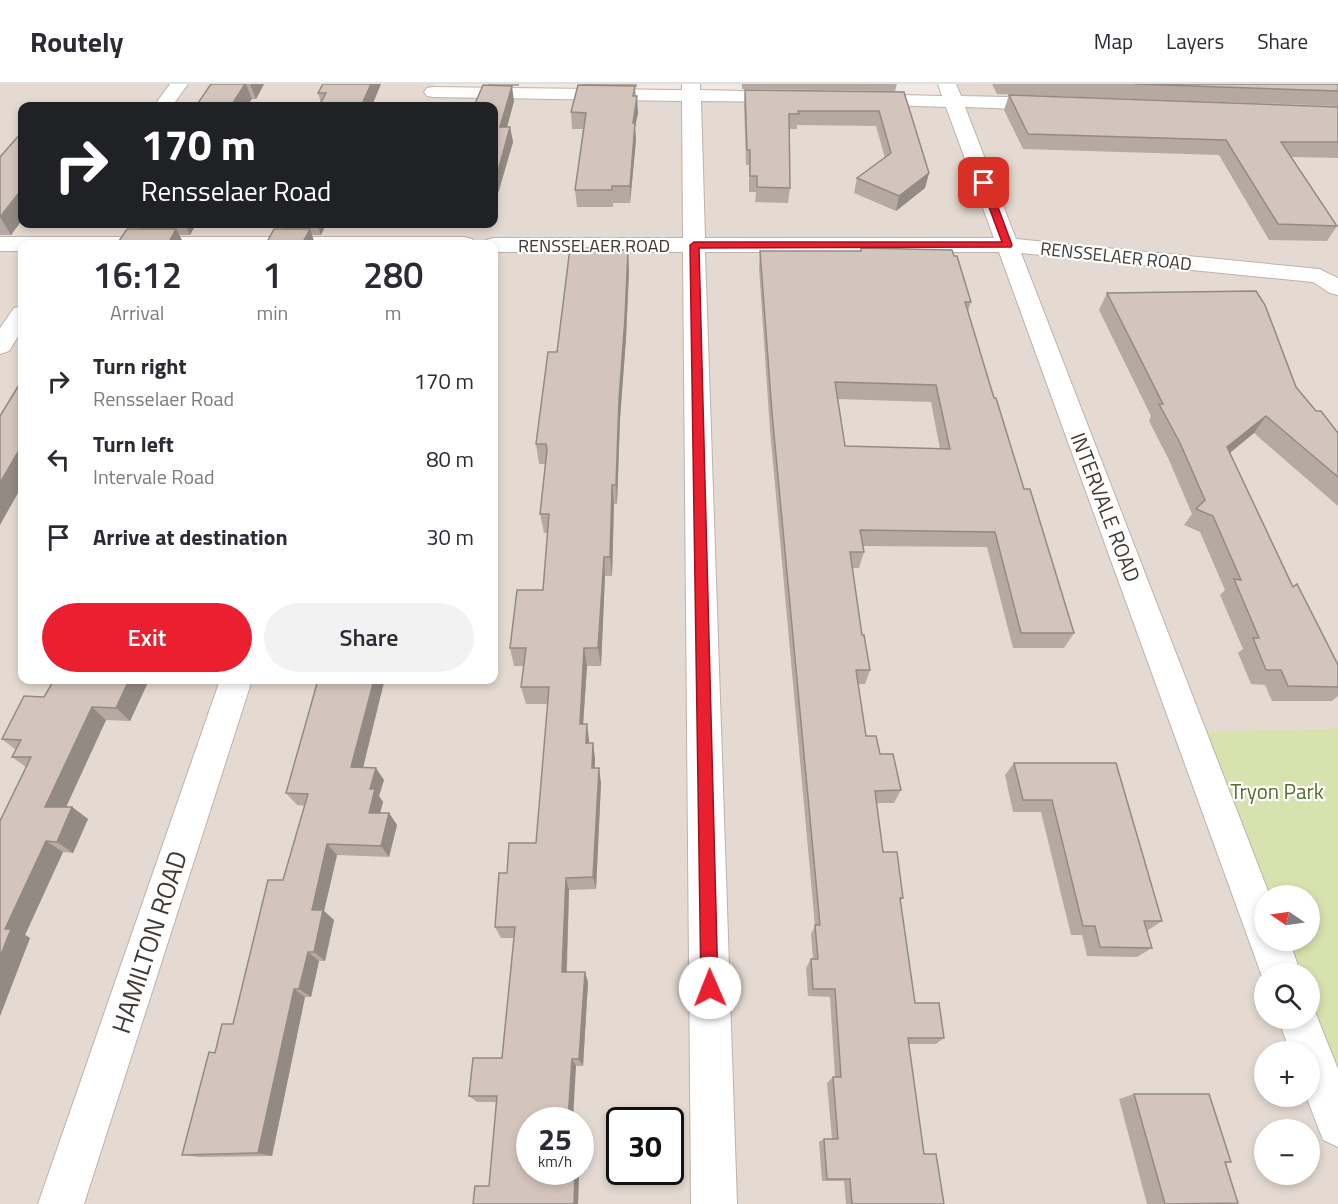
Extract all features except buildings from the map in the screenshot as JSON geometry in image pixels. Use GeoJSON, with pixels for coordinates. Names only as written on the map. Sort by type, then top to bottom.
{"type":"FeatureCollection","features":[{"type":"Feature","properties":{"kind":"street"},"geometry":{"type":"LineString","coordinates":[[166,102],[179,84]]}},
{"type":"Feature","properties":{"kind":"street"},"geometry":{"type":"LineString","coordinates":[[691,90],[714,1204]]}},
{"type":"Feature","properties":{"kind":"street"},"geometry":{"type":"LineString","coordinates":[[432,94],[691,90],[810,98]]}},
{"type":"Feature","properties":{"kind":"street"},"geometry":{"type":"LineString","coordinates":[[846,98],[950,92],[1070,104]]}},
{"type":"Feature","properties":{"kind":"street","name":"INTERVALE ROAD"},"geometry":{"type":"LineString","coordinates":[[950,92],[1254,903]]}},
{"type":"Feature","properties":{"kind":"street"},"geometry":{"type":"LineString","coordinates":[[0,244],[18,244]]}},
{"type":"Feature","properties":{"kind":"street","name":"RENSSELAER ROAD"},"geometry":{"type":"LineString","coordinates":[[498,244],[1008,245],[1319,276],[1338,288]]}},
{"type":"Feature","properties":{"kind":"street"},"geometry":{"type":"LineString","coordinates":[[0,346],[18,319]]}},
{"type":"Feature","properties":{"kind":"street","name":"HAMILTON ROAD"},"geometry":{"type":"LineString","coordinates":[[61,1204],[235,684]]}},
{"type":"Feature","properties":{"kind":"street"},"geometry":{"type":"LineString","coordinates":[[1302,1029],[1338,1125]]}},
{"type":"Feature","properties":{"kind":"shaded area"},"geometry":{"type":"Polygon","coordinates":[[[0,84],[435,84],[433,91],[952,100],[947,84],[1338,84],[1338,728],[1190,732],[1254,903],[1254,951],[1264,951],[1264,963],[1254,963],[1254,1029],[1302,1029],[1306,1041],[1254,1041],[1254,1107],[1320,1107],[1320,1077],[1338,1125],[1338,1204],[0,1204],[0,84]]]}},
{"type":"Feature","properties":{"kind":"green space","name":"Tryon Park"},"geometry":{"type":"Polygon","coordinates":[[[1338,728],[1338,1125],[1320,1056],[1320,1041],[1316,1041],[1313,1029],[1320,1029],[1320,963],[1277,963],[1273,951],[1320,951],[1320,885],[1254,885],[1254,903],[1190,732],[1338,728]]]}},
{"type":"Feature","properties":{"kind":"route"},"geometry":{"type":"LineString","coordinates":[[710,988],[694,245],[1008,245],[984,183]]}}]}
